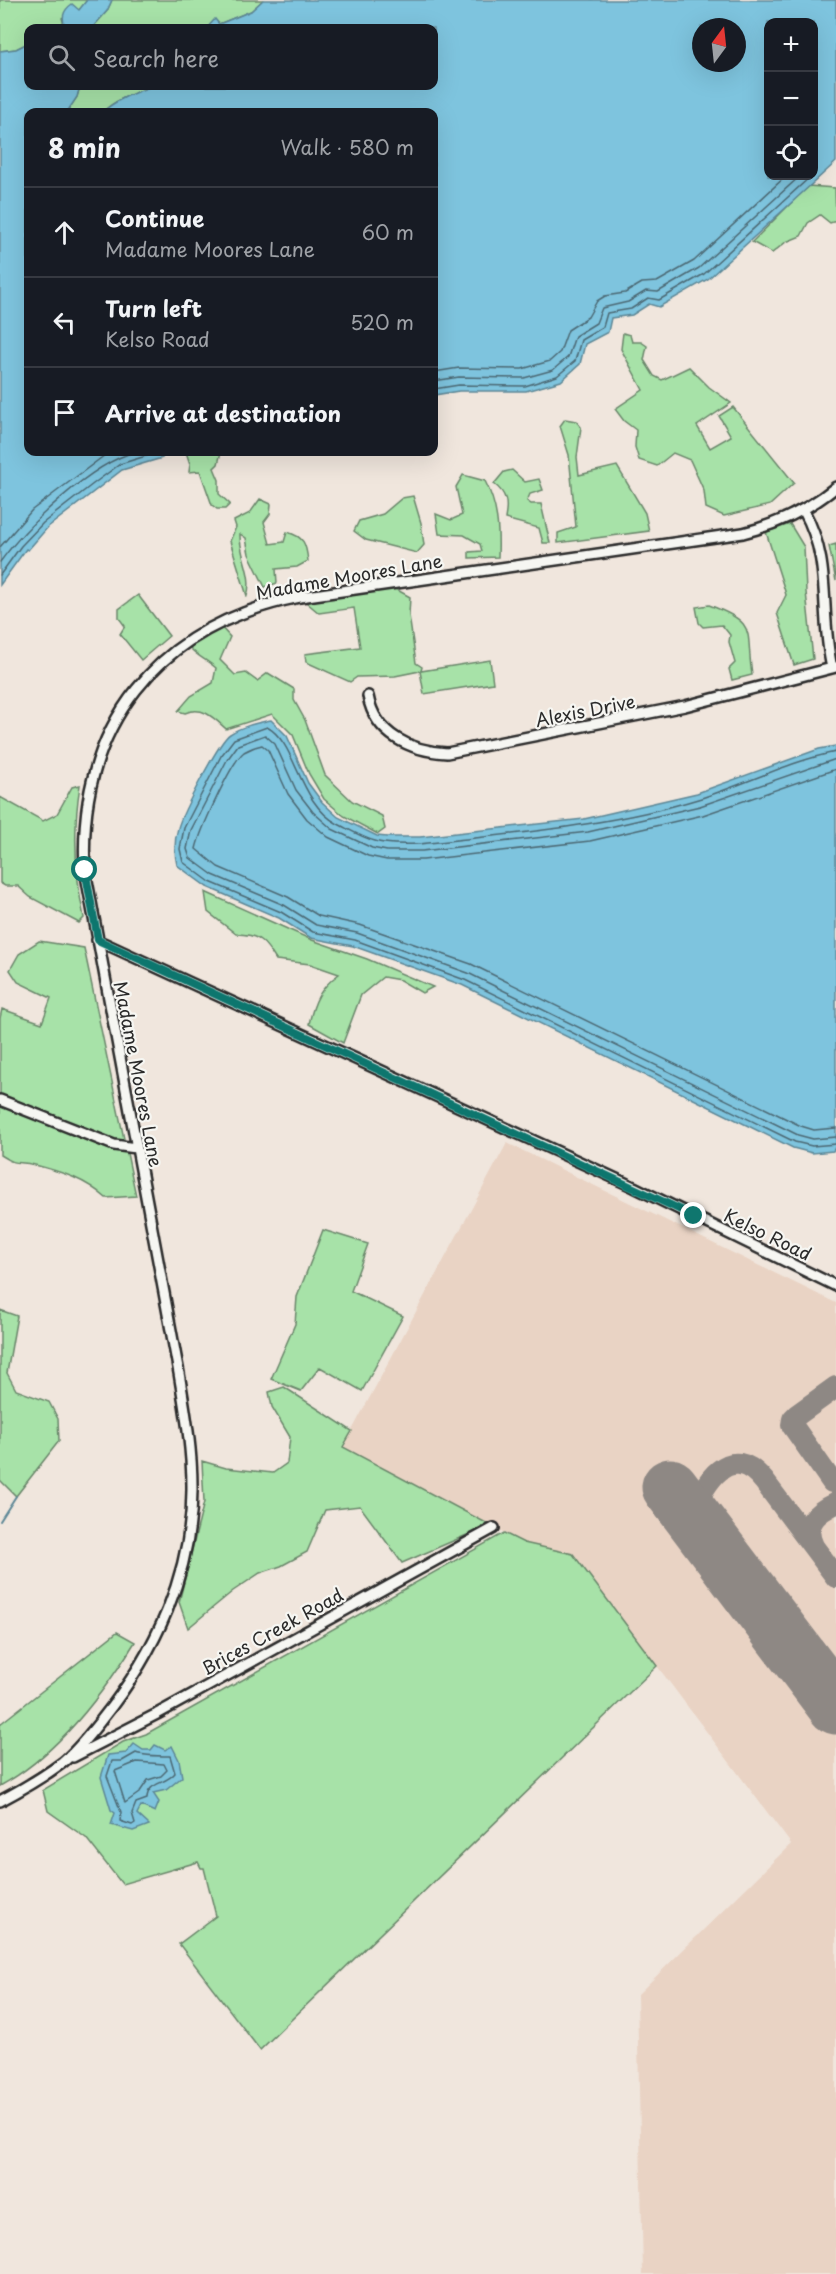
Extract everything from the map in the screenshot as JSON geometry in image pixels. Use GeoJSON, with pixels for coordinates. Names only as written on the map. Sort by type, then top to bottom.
{"type":"FeatureCollection","features":[{"type":"Feature","properties":{"kind":"street","name":"Madame Moores Lane"},"geometry":{"type":"LineString","coordinates":[[0,1801],[65,1760],[129,1686],[149,1652],[166,1615],[179,1574],[191,1509],[190,1441],[85,870],[85,818],[94,769],[133,693],[162,661],[193,637],[233,615],[277,602],[719,538],[766,527],[804,511],[836,487]]}},
{"type":"Feature","properties":{"kind":"street","name":"Alexis Drive"},"geometry":{"type":"LineString","coordinates":[[368,696],[380,724],[392,736],[422,750],[447,753],[685,706],[834,668],[826,638],[822,558],[818,539],[804,511]]}},
{"type":"Feature","properties":{"kind":"street","name":"Kelso Road"},"geometry":{"type":"LineString","coordinates":[[98,940],[634,1187],[836,1286]]}},
{"type":"Feature","properties":{"kind":"street"},"geometry":{"type":"LineString","coordinates":[[0,1100],[114,1145],[136,1148]]}},
{"type":"Feature","properties":{"kind":"street","name":"Brices Creek Road"},"geometry":{"type":"LineString","coordinates":[[65,1760],[157,1714],[494,1528]]}},
{"type":"Feature","properties":{"kind":"shaded area"},"geometry":{"type":"Polygon","coordinates":[[[507,1143],[836,1303],[836,2274],[643,2274],[637,1995],[791,1844],[573,1554],[524,1543],[343,1447],[507,1143]]]}},
{"type":"Feature","properties":{"kind":"green space"},"geometry":{"type":"Polygon","coordinates":[[[0,0],[87,0],[79,10],[62,18],[64,24],[24,24],[24,45],[16,49],[0,51],[0,0]]]}},
{"type":"Feature","properties":{"kind":"green space"},"geometry":{"type":"Polygon","coordinates":[[[112,0],[263,0],[251,11],[219,24],[215,20],[211,24],[96,24],[107,11],[112,0]]]}},
{"type":"Feature","properties":{"kind":"green space"},"geometry":{"type":"Polygon","coordinates":[[[79,90],[142,90],[119,100],[108,108],[70,108],[79,90]]]}},
{"type":"Feature","properties":{"kind":"green space"},"geometry":{"type":"Polygon","coordinates":[[[808,186],[835,188],[836,221],[830,223],[820,215],[808,223],[801,236],[786,242],[772,253],[752,242],[808,186]]]}},
{"type":"Feature","properties":{"kind":"green space"},"geometry":{"type":"Polygon","coordinates":[[[623,333],[630,335],[632,342],[641,342],[647,346],[644,360],[654,376],[662,380],[689,367],[709,387],[731,403],[697,426],[710,448],[731,436],[719,416],[733,407],[794,483],[770,505],[724,516],[706,508],[704,491],[690,460],[673,453],[657,466],[639,460],[635,447],[636,430],[624,421],[615,409],[643,390],[621,349],[623,333]]]}},
{"type":"Feature","properties":{"kind":"green space"},"geometry":{"type":"Polygon","coordinates":[[[565,419],[576,421],[581,427],[577,457],[579,475],[617,466],[645,513],[649,531],[558,543],[558,533],[576,527],[569,455],[560,426],[565,419]]]}},
{"type":"Feature","properties":{"kind":"green space"},"geometry":{"type":"Polygon","coordinates":[[[187,456],[220,456],[214,468],[219,480],[219,494],[230,504],[225,509],[217,509],[212,505],[200,471],[189,472],[190,464],[187,456]]]}},
{"type":"Feature","properties":{"kind":"green space"},"geometry":{"type":"Polygon","coordinates":[[[512,470],[525,482],[539,479],[543,490],[530,494],[527,501],[531,504],[541,504],[550,543],[543,543],[539,528],[505,519],[506,499],[502,491],[494,484],[504,472],[512,470]]]}},
{"type":"Feature","properties":{"kind":"green space"},"geometry":{"type":"Polygon","coordinates":[[[463,475],[485,481],[493,499],[497,518],[498,557],[469,558],[469,552],[482,551],[480,544],[464,535],[439,534],[436,514],[451,520],[462,515],[456,487],[463,475]]]}},
{"type":"Feature","properties":{"kind":"green space"},"geometry":{"type":"Polygon","coordinates":[[[413,496],[421,523],[424,545],[417,553],[366,540],[354,531],[359,521],[383,514],[402,498],[413,496]]]}},
{"type":"Feature","properties":{"kind":"green space"},"geometry":{"type":"Polygon","coordinates":[[[260,499],[271,504],[270,514],[264,522],[270,544],[284,542],[287,532],[293,534],[303,542],[308,561],[297,567],[276,569],[277,583],[265,587],[249,554],[246,538],[240,534],[249,581],[247,596],[230,541],[236,527],[234,521],[250,513],[260,499]]]}},
{"type":"Feature","properties":{"kind":"green space"},"geometry":{"type":"Polygon","coordinates":[[[790,524],[804,547],[813,659],[794,665],[777,613],[786,595],[766,532],[790,524]]]}},
{"type":"Feature","properties":{"kind":"green space"},"geometry":{"type":"Polygon","coordinates":[[[836,544],[836,581],[829,546],[836,544]]]}},
{"type":"Feature","properties":{"kind":"green space"},"geometry":{"type":"Polygon","coordinates":[[[392,587],[410,597],[409,615],[416,663],[422,667],[421,671],[490,660],[493,683],[424,694],[420,671],[395,676],[357,677],[350,682],[306,662],[305,654],[360,647],[354,608],[319,613],[306,602],[392,587]]]}},
{"type":"Feature","properties":{"kind":"green space"},"geometry":{"type":"Polygon","coordinates":[[[138,595],[169,636],[141,660],[120,634],[125,626],[119,618],[119,609],[138,595]]]}},
{"type":"Feature","properties":{"kind":"green space"},"geometry":{"type":"Polygon","coordinates":[[[709,605],[736,617],[743,623],[749,638],[752,675],[732,680],[729,669],[735,663],[729,642],[730,635],[722,625],[703,627],[699,623],[696,607],[709,605]]]}},
{"type":"Feature","properties":{"kind":"green space"},"geometry":{"type":"Polygon","coordinates":[[[220,626],[230,637],[220,660],[235,675],[246,673],[257,681],[268,673],[294,689],[294,700],[305,720],[325,775],[352,801],[382,816],[385,829],[378,834],[344,816],[324,799],[309,774],[293,735],[272,714],[226,729],[202,712],[178,711],[191,696],[213,683],[216,668],[190,648],[195,641],[220,626]]]}},
{"type":"Feature","properties":{"kind":"green space"},"geometry":{"type":"Polygon","coordinates":[[[80,785],[76,818],[76,852],[84,918],[79,923],[30,897],[18,886],[5,886],[0,883],[0,797],[43,821],[57,814],[72,787],[80,785]]]}},
{"type":"Feature","properties":{"kind":"green space"},"geometry":{"type":"Polygon","coordinates":[[[205,892],[312,940],[367,959],[433,987],[422,993],[400,980],[383,977],[361,995],[343,1043],[309,1024],[319,996],[327,984],[339,974],[310,964],[276,960],[268,948],[256,937],[236,934],[208,912],[205,892]]]}},
{"type":"Feature","properties":{"kind":"green space"},"geometry":{"type":"Polygon","coordinates":[[[39,941],[84,948],[136,1196],[106,1198],[73,1177],[55,1170],[15,1162],[0,1155],[0,1018],[2,1009],[42,1023],[51,998],[18,982],[10,970],[19,954],[39,941]]]}},
{"type":"Feature","properties":{"kind":"green space"},"geometry":{"type":"Polygon","coordinates":[[[323,1230],[368,1244],[351,1291],[403,1316],[362,1391],[320,1367],[301,1391],[271,1379],[295,1324],[297,1297],[323,1230]]]}},
{"type":"Feature","properties":{"kind":"green space"},"geometry":{"type":"Polygon","coordinates":[[[0,1310],[17,1316],[7,1373],[16,1390],[49,1402],[58,1419],[59,1441],[16,1496],[0,1480],[0,1310]]]}},
{"type":"Feature","properties":{"kind":"green space"},"geometry":{"type":"Polygon","coordinates":[[[284,1387],[352,1431],[343,1447],[490,1525],[402,1563],[360,1506],[325,1510],[307,1552],[281,1566],[260,1573],[233,1591],[188,1628],[179,1602],[204,1502],[202,1461],[226,1468],[273,1473],[287,1463],[290,1437],[272,1407],[269,1392],[284,1387]]]}},
{"type":"Feature","properties":{"kind":"green space"},"geometry":{"type":"Polygon","coordinates":[[[504,1533],[524,1543],[573,1554],[657,1666],[260,2050],[179,1944],[216,1916],[204,1868],[201,1868],[198,1862],[122,1884],[86,1838],[48,1811],[43,1790],[123,1742],[146,1734],[504,1533]]]}},
{"type":"Feature","properties":{"kind":"green space"},"geometry":{"type":"Polygon","coordinates":[[[117,1632],[135,1642],[108,1683],[59,1741],[21,1773],[0,1786],[0,1724],[117,1632]]]}},
{"type":"Feature","properties":{"kind":"water"},"geometry":{"type":"Polygon","coordinates":[[[87,0],[112,0],[107,11],[96,24],[64,24],[63,18],[66,9],[72,4],[79,10],[87,0]]]}},
{"type":"Feature","properties":{"kind":"water"},"geometry":{"type":"Polygon","coordinates":[[[263,0],[836,0],[836,162],[818,178],[818,18],[764,18],[764,180],[816,180],[708,279],[659,307],[649,304],[632,315],[611,318],[608,332],[585,344],[580,364],[561,381],[526,391],[459,391],[438,394],[438,108],[108,108],[119,100],[142,90],[438,90],[438,24],[219,24],[251,11],[263,0]]]}},
{"type":"Feature","properties":{"kind":"water"},"geometry":{"type":"Polygon","coordinates":[[[24,45],[24,90],[79,90],[70,108],[24,108],[24,456],[163,456],[122,470],[48,527],[28,550],[26,549],[0,585],[0,51],[16,49],[24,45]]]}},
{"type":"Feature","properties":{"kind":"water"},"geometry":{"type":"Polygon","coordinates":[[[271,720],[287,736],[308,783],[322,802],[338,817],[377,836],[387,837],[420,837],[584,819],[697,793],[819,749],[836,746],[836,1146],[833,1151],[812,1153],[793,1148],[462,985],[353,946],[311,938],[279,918],[207,887],[177,865],[175,846],[181,820],[193,794],[225,739],[235,731],[271,720]]]}},
{"type":"Feature","properties":{"kind":"water"},"geometry":{"type":"Polygon","coordinates":[[[134,1744],[143,1750],[151,1750],[155,1745],[165,1750],[172,1746],[179,1760],[182,1777],[166,1790],[153,1793],[159,1802],[155,1812],[141,1806],[137,1814],[149,1825],[133,1831],[111,1825],[115,1813],[111,1810],[101,1777],[108,1755],[126,1753],[134,1744]]]}},
{"type":"Feature","properties":{"kind":"waterway"},"geometry":{"type":"LineString","coordinates":[[0,1521],[16,1496]]}},
{"type":"Feature","properties":{"kind":"taxiway"},"geometry":{"type":"LineString","coordinates":[[832,1482],[792,1425],[797,1415],[836,1387]]}},
{"type":"Feature","properties":{"kind":"taxiway"},"geometry":{"type":"LineString","coordinates":[[691,1514],[703,1491],[719,1470],[729,1465],[740,1464],[751,1469],[764,1481],[836,1577]]}},
{"type":"Feature","properties":{"kind":"taxiway"},"geometry":{"type":"LineString","coordinates":[[813,1546],[810,1538],[810,1525],[817,1515],[836,1503]]}},
{"type":"Feature","properties":{"kind":"runway"},"geometry":{"type":"LineString","coordinates":[[670,1487],[836,1706]]}},
{"type":"Feature","properties":{"kind":"route"},"geometry":{"type":"LineString","coordinates":[[85,870],[98,940],[694,1216]]}}]}
